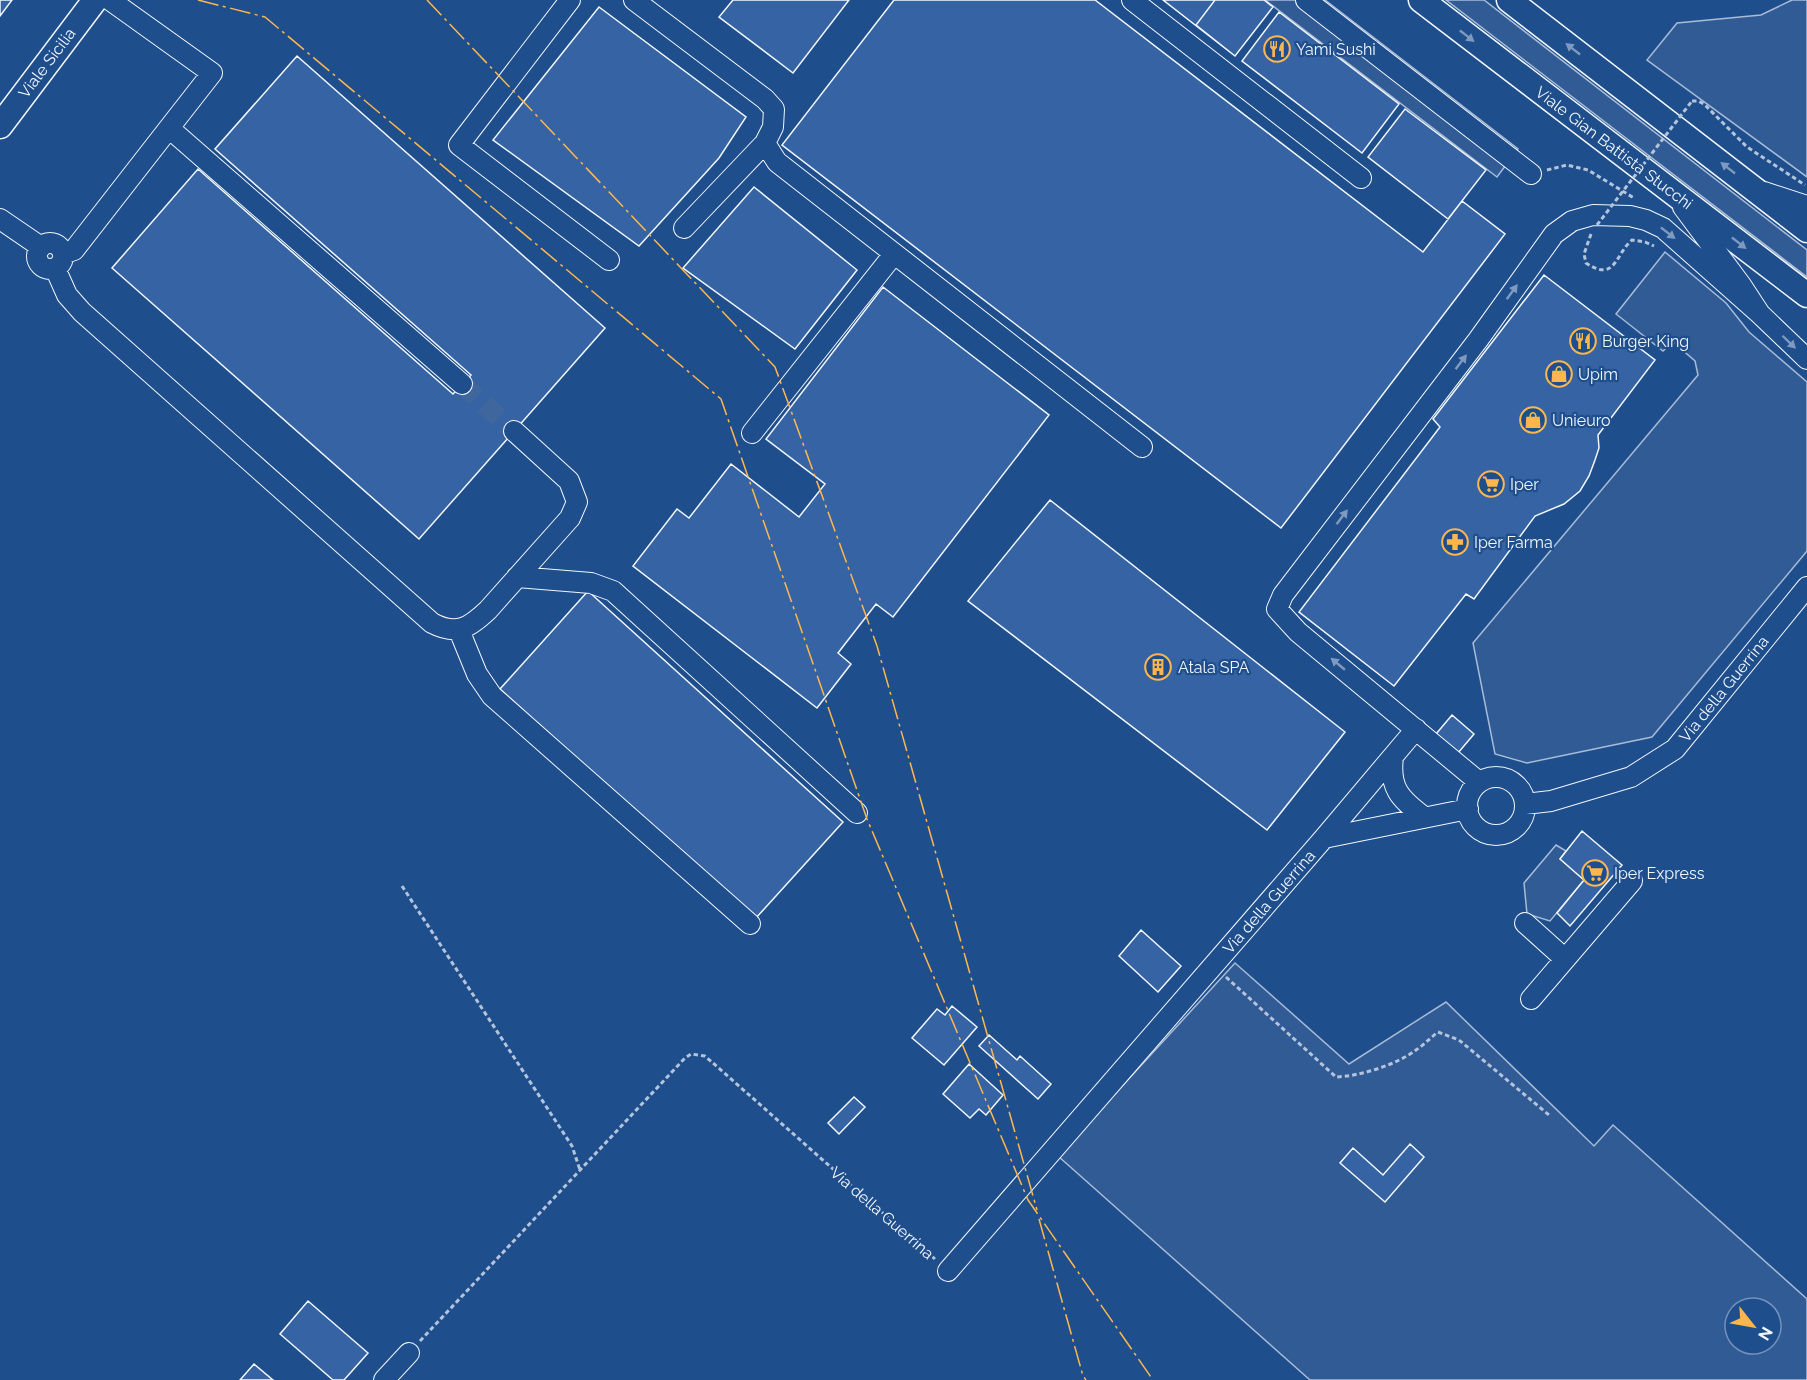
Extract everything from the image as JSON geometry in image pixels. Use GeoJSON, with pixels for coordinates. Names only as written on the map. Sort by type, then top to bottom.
{"type":"FeatureCollection","features":[{"type":"Feature","properties":{"kind":"main road","name":"Viale Sicilia"},"geometry":{"type":"LineString","coordinates":[[0,126],[95,0]]}},
{"type":"Feature","properties":{"kind":"main road","name":"Viale Gian Battista Stucchi"},"geometry":{"type":"LineString","coordinates":[[1421,0],[1807,295]]}},
{"type":"Feature","properties":{"kind":"main road"},"geometry":{"type":"LineString","coordinates":[[1509,0],[1807,230]]}},
{"type":"Feature","properties":{"kind":"street"},"geometry":{"type":"LineString","coordinates":[[0,219],[41,247],[37,255],[40,263],[46,268],[59,261],[74,250],[212,73],[110,0]]}},
{"type":"Feature","properties":{"kind":"street"},"geometry":{"type":"LineString","coordinates":[[570,0],[459,145],[609,261]]}},
{"type":"Feature","properties":{"kind":"street"},"geometry":{"type":"LineString","coordinates":[[634,0],[765,99],[774,109],[773,127],[765,143],[684,228]]}},
{"type":"Feature","properties":{"kind":"street"},"geometry":{"type":"LineString","coordinates":[[1132,0],[1361,178]]}},
{"type":"Feature","properties":{"kind":"street"},"geometry":{"type":"LineString","coordinates":[[1306,0],[1531,174]]}},
{"type":"Feature","properties":{"kind":"street"},"geometry":{"type":"LineString","coordinates":[[169,128],[462,384]]}},
{"type":"Feature","properties":{"kind":"street"},"geometry":{"type":"LineString","coordinates":[[765,143],[777,162],[1142,447]]}},
{"type":"Feature","properties":{"kind":"street"},"geometry":{"type":"LineString","coordinates":[[1755,189],[1807,206]]}},
{"type":"Feature","properties":{"kind":"street"},"geometry":{"type":"LineString","coordinates":[[1677,197],[1760,314]]}},
{"type":"Feature","properties":{"kind":"street"},"geometry":{"type":"LineString","coordinates":[[1479,782],[1298,632],[1278,609],[1283,595],[1478,340],[1554,234],[1572,221],[1593,215],[1630,216],[1663,228],[1807,359]]}},
{"type":"Feature","properties":{"kind":"street"},"geometry":{"type":"LineString","coordinates":[[752,433],[894,254]]}},
{"type":"Feature","properties":{"kind":"street"},"geometry":{"type":"LineString","coordinates":[[59,261],[67,295],[100,327],[432,623],[443,629],[459,630],[474,623],[570,518],[577,502],[568,481],[514,431]]}},
{"type":"Feature","properties":{"kind":"street"},"geometry":{"type":"LineString","coordinates":[[517,577],[591,583],[613,591],[857,813]]}},
{"type":"Feature","properties":{"kind":"street","name":"Via della Guerrina"},"geometry":{"type":"LineString","coordinates":[[1525,804],[1551,801],[1631,777],[1675,749],[1807,587]]}},
{"type":"Feature","properties":{"kind":"street"},"geometry":{"type":"LineString","coordinates":[[459,630],[477,674],[492,696],[750,924]]}},
{"type":"Feature","properties":{"kind":"street"},"geometry":{"type":"LineString","coordinates":[[1324,838],[1416,729]]}},
{"type":"Feature","properties":{"kind":"street"},"geometry":{"type":"LineString","coordinates":[[1393,757],[1391,773],[1396,790],[1407,804],[1424,817]]}},
{"type":"Feature","properties":{"kind":"street"},"geometry":{"type":"LineString","coordinates":[[1496,777],[1505,778],[1520,789],[1525,804],[1522,819],[1518,825],[1497,835],[1474,825],[1467,808],[1472,789],[1479,782],[1496,777]]}},
{"type":"Feature","properties":{"kind":"street","name":"Via della Guerrina"},"geometry":{"type":"LineString","coordinates":[[948,1270],[1324,838],[1467,808]]}},
{"type":"Feature","properties":{"kind":"street"},"geometry":{"type":"LineString","coordinates":[[1531,999],[1632,881]]}},
{"type":"Feature","properties":{"kind":"street"},"geometry":{"type":"LineString","coordinates":[[1525,923],[1565,959]]}},
{"type":"Feature","properties":{"kind":"street"},"geometry":{"type":"LineString","coordinates":[[384,1380],[409,1353]]}},
{"type":"Feature","properties":{"kind":"path"},"geometry":{"type":"LineString","coordinates":[[1663,228],[1655,246],[1632,240],[1614,265],[1607,269],[1596,269],[1586,262],[1584,254],[1591,233],[1692,101],[1704,104],[1747,147],[1807,186]]}},
{"type":"Feature","properties":{"kind":"path"},"geometry":{"type":"LineString","coordinates":[[402,886],[572,1146],[580,1170]]}},
{"type":"Feature","properties":{"kind":"path"},"geometry":{"type":"LineString","coordinates":[[1213,966],[1336,1077],[1351,1077],[1374,1070],[1415,1052],[1437,1032],[1460,1040],[1549,1115]]}},
{"type":"Feature","properties":{"kind":"path","name":"Via della Guerrina"},"geometry":{"type":"LineString","coordinates":[[409,1353],[691,1054],[705,1056],[948,1270]]}},
{"type":"Feature","properties":{"kind":"shaded area"},"geometry":{"type":"Polygon","coordinates":[[[1265,0],[1325,0],[1518,149],[1497,177],[1265,0]]]}},
{"type":"Feature","properties":{"kind":"shaded area"},"geometry":{"type":"Polygon","coordinates":[[[1446,0],[1484,0],[1807,250],[1807,277],[1446,0]]]}},
{"type":"Feature","properties":{"kind":"shaded area"},"geometry":{"type":"Polygon","coordinates":[[[1792,0],[1807,0],[1807,177],[1647,60],[1677,23],[1761,15],[1792,0]]]}},
{"type":"Feature","properties":{"kind":"shaded area"},"geometry":{"type":"Polygon","coordinates":[[[1665,252],[1726,303],[1749,332],[1807,382],[1807,551],[1652,737],[1527,763],[1495,754],[1473,643],[1698,375],[1695,361],[1673,342],[1663,351],[1616,314],[1665,252]]]}},
{"type":"Feature","properties":{"kind":"shaded area"},"geometry":{"type":"Polygon","coordinates":[[[1556,845],[1566,851],[1560,859],[1584,880],[1550,921],[1527,914],[1524,883],[1556,845]]]}},
{"type":"Feature","properties":{"kind":"shaded area"},"geometry":{"type":"Polygon","coordinates":[[[1235,963],[1349,1064],[1446,1002],[1594,1146],[1613,1125],[1807,1299],[1807,1380],[1310,1380],[1058,1156],[1235,963]]]}},
{"type":"Feature","properties":{"kind":"building"},"geometry":{"type":"Polygon","coordinates":[[[0,0],[12,0],[0,16],[0,0]]]}},
{"type":"Feature","properties":{"kind":"building"},"geometry":{"type":"Polygon","coordinates":[[[733,0],[849,0],[793,73],[719,17],[733,0]]]}},
{"type":"Feature","properties":{"kind":"building"},"geometry":{"type":"Polygon","coordinates":[[[894,0],[1095,0],[1423,252],[1462,201],[1505,234],[1281,528],[782,145],[894,0]]]}},
{"type":"Feature","properties":{"kind":"building"},"geometry":{"type":"Polygon","coordinates":[[[1163,0],[1264,0],[1273,7],[1235,56],[1163,0]]]}},
{"type":"Feature","properties":{"kind":"building"},"geometry":{"type":"Polygon","coordinates":[[[1215,0],[1264,0],[1273,7],[1235,56],[1196,25],[1215,0]]]}},
{"type":"Feature","properties":{"kind":"building"},"geometry":{"type":"Polygon","coordinates":[[[599,7],[746,117],[719,158],[639,246],[493,140],[599,7]]]}},
{"type":"Feature","properties":{"kind":"building"},"geometry":{"type":"Polygon","coordinates":[[[1279,12],[1399,104],[1362,153],[1242,61],[1279,12]]]}},
{"type":"Feature","properties":{"kind":"building"},"geometry":{"type":"Polygon","coordinates":[[[297,56],[605,328],[419,539],[112,268],[198,169],[453,394],[471,375],[215,149],[297,56]]]}},
{"type":"Feature","properties":{"kind":"building"},"geometry":{"type":"Polygon","coordinates":[[[1405,109],[1486,170],[1448,219],[1368,157],[1405,109]]]}},
{"type":"Feature","properties":{"kind":"building"},"geometry":{"type":"Polygon","coordinates":[[[754,187],[857,270],[795,349],[683,268],[754,187]]]}},
{"type":"Feature","properties":{"kind":"building","name":"Iper"},"geometry":{"type":"Polygon","coordinates":[[[1544,275],[1655,360],[1598,435],[1599,448],[1589,476],[1580,491],[1564,504],[1535,516],[1474,599],[1466,594],[1394,686],[1299,612],[1440,427],[1433,419],[1544,275]]]}},
{"type":"Feature","properties":{"kind":"building"},"geometry":{"type":"Polygon","coordinates":[[[883,287],[1049,415],[893,617],[876,604],[838,653],[851,664],[817,708],[633,566],[677,509],[689,518],[731,464],[799,517],[825,484],[766,439],[883,287]]]}},
{"type":"Feature","properties":{"kind":"building","name":"Atala SPA"},"geometry":{"type":"Polygon","coordinates":[[[1050,500],[1345,732],[1267,830],[968,601],[1050,500]]]}},
{"type":"Feature","properties":{"kind":"building"},"geometry":{"type":"Polygon","coordinates":[[[588,591],[843,822],[755,919],[500,689],[588,591]]]}},
{"type":"Feature","properties":{"kind":"building"},"geometry":{"type":"Polygon","coordinates":[[[1452,715],[1474,734],[1458,753],[1436,734],[1452,715]]]}},
{"type":"Feature","properties":{"kind":"building","name":"Iper Express"},"geometry":{"type":"Polygon","coordinates":[[[1582,831],[1622,865],[1570,926],[1557,913],[1584,880],[1560,859],[1582,831]]]}},
{"type":"Feature","properties":{"kind":"building"},"geometry":{"type":"Polygon","coordinates":[[[1141,930],[1181,966],[1158,992],[1119,956],[1141,930]]]}},
{"type":"Feature","properties":{"kind":"building"},"geometry":{"type":"Polygon","coordinates":[[[952,1006],[977,1027],[944,1065],[912,1038],[937,1009],[945,1015],[952,1006]]]}},
{"type":"Feature","properties":{"kind":"building"},"geometry":{"type":"Polygon","coordinates":[[[989,1035],[1017,1060],[1020,1056],[1051,1084],[1038,1099],[979,1046],[989,1035]]]}},
{"type":"Feature","properties":{"kind":"building"},"geometry":{"type":"Polygon","coordinates":[[[969,1064],[1003,1095],[986,1115],[979,1109],[970,1118],[943,1094],[969,1064]]]}},
{"type":"Feature","properties":{"kind":"building"},"geometry":{"type":"Polygon","coordinates":[[[854,1097],[865,1107],[839,1134],[828,1123],[854,1097]]]}},
{"type":"Feature","properties":{"kind":"building"},"geometry":{"type":"Polygon","coordinates":[[[1410,1144],[1424,1157],[1385,1202],[1340,1163],[1353,1148],[1383,1175],[1410,1144]]]}},
{"type":"Feature","properties":{"kind":"building"},"geometry":{"type":"Polygon","coordinates":[[[308,1301],[368,1353],[344,1380],[333,1380],[280,1334],[308,1301]]]}},
{"type":"Feature","properties":{"kind":"building"},"geometry":{"type":"Polygon","coordinates":[[[254,1364],[273,1380],[240,1380],[254,1364]]]}},
{"type":"Feature","properties":{"kind":"tunnel"},"geometry":{"type":"LineString","coordinates":[[462,384],[514,431]]}},
{"type":"Feature","properties":{"kind":"power"},"geometry":{"type":"LineString","coordinates":[[198,0],[265,17],[721,399],[867,819],[1028,1200],[1153,1380]]}},
{"type":"Feature","properties":{"kind":"power"},"geometry":{"type":"LineString","coordinates":[[427,0],[775,367],[877,646],[1037,1210]]}},
{"type":"Feature","properties":{"kind":"power"},"geometry":{"type":"LineString","coordinates":[[1039,1219],[1086,1380]]}},
{"type":"Feature","properties":{"kind":"place","name":"Yami Sushi"},"geometry":{"type":"Point","coordinates":[1277,49]}},
{"type":"Feature","properties":{"kind":"place","name":"Burger King"},"geometry":{"type":"Point","coordinates":[1583,341]}},
{"type":"Feature","properties":{"kind":"place","name":"Upim"},"geometry":{"type":"Point","coordinates":[1559,374]}},
{"type":"Feature","properties":{"kind":"place","name":"Unieuro"},"geometry":{"type":"Point","coordinates":[1533,420]}},
{"type":"Feature","properties":{"kind":"place","name":"Iper"},"geometry":{"type":"Point","coordinates":[1491,484]}},
{"type":"Feature","properties":{"kind":"place","name":"Iper Farma"},"geometry":{"type":"Point","coordinates":[1455,542]}},
{"type":"Feature","properties":{"kind":"place","name":"Atala SPA"},"geometry":{"type":"Point","coordinates":[1158,667]}},
{"type":"Feature","properties":{"kind":"place","name":"Iper Express"},"geometry":{"type":"Point","coordinates":[1595,873]}}]}
